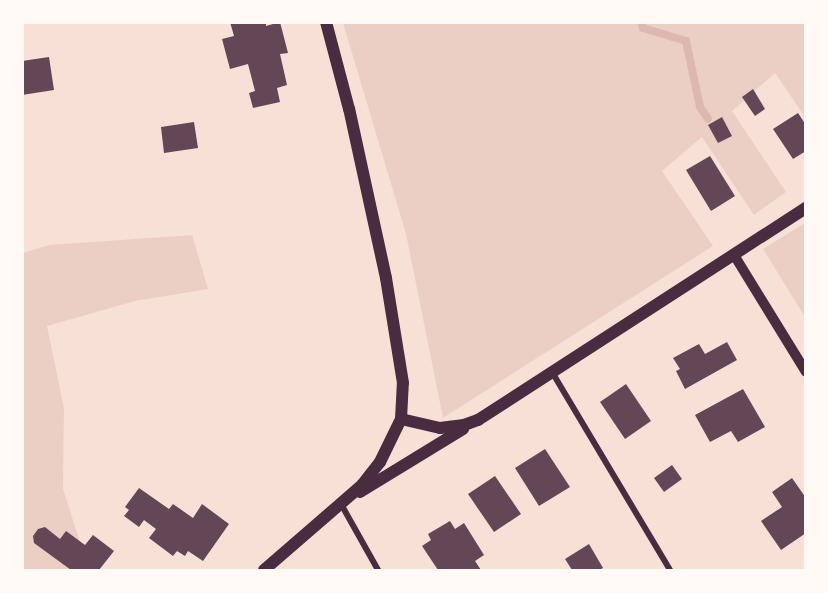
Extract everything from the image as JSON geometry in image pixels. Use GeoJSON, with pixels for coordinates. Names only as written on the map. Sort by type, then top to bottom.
{"type":"FeatureCollection","features":[{"type":"Feature","properties":{"kind":"main road"},"geometry":{"type":"LineString","coordinates":[[264,570],[362,485],[380,462],[401,419],[403,383],[386,278],[349,109],[326,22]]}},
{"type":"Feature","properties":{"kind":"main road"},"geometry":{"type":"LineString","coordinates":[[342,504],[478,420],[806,208]]}},
{"type":"Feature","properties":{"kind":"main road"},"geometry":{"type":"LineString","coordinates":[[401,419],[440,428],[464,425],[478,420]]}},
{"type":"Feature","properties":{"kind":"street"},"geometry":{"type":"LineString","coordinates":[[734,255],[806,372]]}},
{"type":"Feature","properties":{"kind":"street"},"geometry":{"type":"LineString","coordinates":[[552,372],[670,570]]}},
{"type":"Feature","properties":{"kind":"street"},"geometry":{"type":"LineString","coordinates":[[342,504],[378,570]]}},
{"type":"Feature","properties":{"kind":"shaded area"},"geometry":{"type":"Polygon","coordinates":[[[343,23],[805,23],[805,117],[775,73],[732,111],[786,192],[754,215],[702,137],[662,171],[713,246],[443,418],[406,234],[343,23]]]}},
{"type":"Feature","properties":{"kind":"shaded area"},"geometry":{"type":"Polygon","coordinates":[[[805,223],[805,317],[763,249],[805,223]]]}},
{"type":"Feature","properties":{"kind":"shaded area"},"geometry":{"type":"Polygon","coordinates":[[[192,235],[208,289],[135,301],[47,326],[64,408],[63,489],[89,570],[23,570],[23,253],[49,245],[192,235]]]}},
{"type":"Feature","properties":{"kind":"building"},"geometry":{"type":"Polygon","coordinates":[[[230,22],[266,22],[266,26],[280,22],[288,53],[280,54],[287,85],[277,88],[280,102],[253,108],[249,93],[255,91],[248,64],[230,69],[222,39],[234,36],[230,22]]]}},
{"type":"Feature","properties":{"kind":"building"},"geometry":{"type":"Polygon","coordinates":[[[49,57],[54,90],[22,95],[22,61],[49,57]]]}},
{"type":"Feature","properties":{"kind":"building"},"geometry":{"type":"Polygon","coordinates":[[[753,89],[765,109],[755,116],[742,97],[753,89]]]}},
{"type":"Feature","properties":{"kind":"building"},"geometry":{"type":"Polygon","coordinates":[[[798,113],[806,125],[806,151],[793,159],[773,129],[798,113]]]}},
{"type":"Feature","properties":{"kind":"building"},"geometry":{"type":"Polygon","coordinates":[[[722,117],[732,136],[718,143],[708,125],[722,117]]]}},
{"type":"Feature","properties":{"kind":"building"},"geometry":{"type":"Polygon","coordinates":[[[194,122],[198,148],[164,153],[161,127],[194,122]]]}},
{"type":"Feature","properties":{"kind":"building"},"geometry":{"type":"Polygon","coordinates":[[[710,156],[735,196],[711,211],[686,170],[710,156]]]}},
{"type":"Feature","properties":{"kind":"building"},"geometry":{"type":"Polygon","coordinates":[[[727,342],[737,360],[685,389],[676,371],[680,369],[673,358],[699,344],[705,354],[727,342]]]}},
{"type":"Feature","properties":{"kind":"building"},"geometry":{"type":"Polygon","coordinates":[[[626,384],[651,421],[625,439],[600,402],[626,384]]]}},
{"type":"Feature","properties":{"kind":"building"},"geometry":{"type":"Polygon","coordinates":[[[743,389],[765,427],[738,442],[731,431],[710,442],[695,415],[743,389]]]}},
{"type":"Feature","properties":{"kind":"building"},"geometry":{"type":"Polygon","coordinates":[[[545,449],[570,487],[539,506],[515,468],[545,449]]]}},
{"type":"Feature","properties":{"kind":"building"},"geometry":{"type":"Polygon","coordinates":[[[672,465],[682,479],[664,492],[654,478],[672,465]]]}},
{"type":"Feature","properties":{"kind":"building"},"geometry":{"type":"Polygon","coordinates":[[[495,476],[521,514],[494,532],[468,494],[495,476]]]}},
{"type":"Feature","properties":{"kind":"building"},"geometry":{"type":"Polygon","coordinates":[[[792,478],[806,498],[806,533],[781,550],[761,521],[782,507],[772,492],[792,478]]]}},
{"type":"Feature","properties":{"kind":"building"},"geometry":{"type":"Polygon","coordinates":[[[139,488],[169,509],[173,504],[193,518],[202,504],[229,524],[203,561],[188,551],[185,556],[177,551],[173,556],[149,538],[156,529],[144,520],[139,527],[124,516],[129,510],[125,507],[139,488]]]}},
{"type":"Feature","properties":{"kind":"building"},"geometry":{"type":"Polygon","coordinates":[[[450,521],[455,529],[464,523],[484,555],[475,561],[481,570],[438,570],[422,546],[431,540],[428,534],[450,521]]]}},
{"type":"Feature","properties":{"kind":"building"},"geometry":{"type":"Polygon","coordinates":[[[45,527],[60,539],[66,531],[85,545],[93,535],[114,551],[99,570],[71,570],[34,543],[33,536],[38,529],[45,527]]]}},
{"type":"Feature","properties":{"kind":"building"},"geometry":{"type":"Polygon","coordinates":[[[589,544],[603,568],[572,570],[565,559],[589,544]]]}},
{"type":"Feature","properties":{"kind":"waterway"},"geometry":{"type":"LineString","coordinates":[[642,22],[643,28],[686,41],[700,107],[708,119]]}}]}
